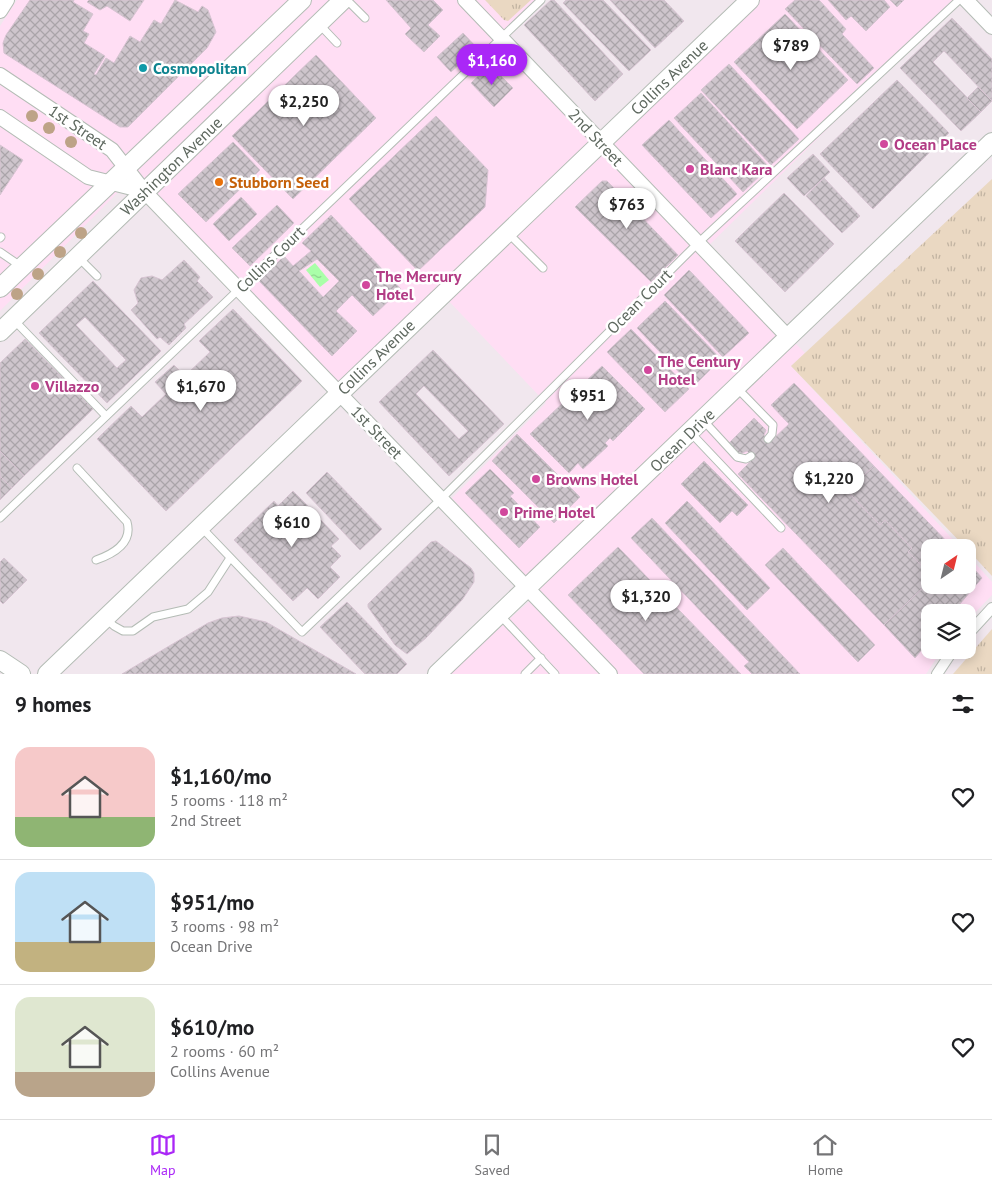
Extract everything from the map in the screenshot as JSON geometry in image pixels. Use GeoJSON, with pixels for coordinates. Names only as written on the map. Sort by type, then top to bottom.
{"type":"FeatureCollection","features":[{"type":"Feature","properties":{"kind":"street"},"geometry":{"type":"LineString","coordinates":[[0,11],[8,0]]}},
{"type":"Feature","properties":{"kind":"street","name":"Washington Avenue"},"geometry":{"type":"LineString","coordinates":[[0,288],[302,0]]}},
{"type":"Feature","properties":{"kind":"street","name":"Washington Avenue"},"geometry":{"type":"LineString","coordinates":[[0,332],[144,191],[345,0]]}},
{"type":"Feature","properties":{"kind":"street","name":"2nd Street"},"geometry":{"type":"LineString","coordinates":[[465,0],[789,338]]}},
{"type":"Feature","properties":{"kind":"street","name":"Collins Avenue"},"geometry":{"type":"LineString","coordinates":[[46,674],[750,0]]}},
{"type":"Feature","properties":{"kind":"street"},"geometry":{"type":"LineString","coordinates":[[966,0],[992,27]]}},
{"type":"Feature","properties":{"kind":"street","name":"1st Street"},"geometry":{"type":"LineString","coordinates":[[0,75],[112,150],[144,191],[238,290],[339,392],[610,674]]}},
{"type":"Feature","properties":{"kind":"street"},"geometry":{"type":"LineString","coordinates":[[0,117],[88,177],[144,191]]}},
{"type":"Feature","properties":{"kind":"street","name":"Ocean Drive"},"geometry":{"type":"LineString","coordinates":[[437,674],[992,142]]}},
{"type":"Feature","properties":{"kind":"street"},"geometry":{"type":"LineString","coordinates":[[976,625],[992,608]]}},
{"type":"Feature","properties":{"kind":"street"},"geometry":{"type":"LineString","coordinates":[[937,674],[947,659]]}},
{"type":"Feature","properties":{"kind":"street"},"geometry":{"type":"LineString","coordinates":[[0,660],[21,674]]}},
{"type":"Feature","properties":{"kind":"lane"},"geometry":{"type":"LineString","coordinates":[[345,0],[365,18]]}},
{"type":"Feature","properties":{"kind":"lane","name":"Collins Court"},"geometry":{"type":"LineString","coordinates":[[0,518],[541,0]]}},
{"type":"Feature","properties":{"kind":"lane","name":"Ocean Court"},"geometry":{"type":"LineString","coordinates":[[230,558],[302,632],[441,499],[697,244],[959,0]]}},
{"type":"Feature","properties":{"kind":"lane"},"geometry":{"type":"LineString","coordinates":[[319,24],[337,43]]}},
{"type":"Feature","properties":{"kind":"lane"},"geometry":{"type":"LineString","coordinates":[[507,232],[543,268]]}},
{"type":"Feature","properties":{"kind":"lane"},"geometry":{"type":"LineString","coordinates":[[0,252],[22,267]]}},
{"type":"Feature","properties":{"kind":"lane"},"geometry":{"type":"LineString","coordinates":[[78,256],[96,276]]}},
{"type":"Feature","properties":{"kind":"lane"},"geometry":{"type":"LineString","coordinates":[[14,319],[106,416]]}},
{"type":"Feature","properties":{"kind":"lane"},"geometry":{"type":"LineString","coordinates":[[737,388],[773,425],[772,434],[768,439]]}},
{"type":"Feature","properties":{"kind":"lane"},"geometry":{"type":"LineString","coordinates":[[696,426],[737,457],[746,459],[751,456]]}},
{"type":"Feature","properties":{"kind":"lane"},"geometry":{"type":"LineString","coordinates":[[696,426],[780,528]]}},
{"type":"Feature","properties":{"kind":"lane"},"geometry":{"type":"LineString","coordinates":[[77,468],[127,522],[130,531],[125,541],[116,550],[96,560]]}},
{"type":"Feature","properties":{"kind":"lane"},"geometry":{"type":"LineString","coordinates":[[105,617],[114,626],[123,631],[133,630],[152,617],[188,609],[208,592],[230,558],[200,526]]}},
{"type":"Feature","properties":{"kind":"lane"},"geometry":{"type":"LineString","coordinates":[[499,614],[555,674]]}},
{"type":"Feature","properties":{"kind":"lane"},"geometry":{"type":"LineString","coordinates":[[525,674],[540,658]]}},
{"type":"Feature","properties":{"kind":"shaded area"},"geometry":{"type":"Polygon","coordinates":[[[17,0],[541,0],[502,38],[601,142],[750,0],[959,0],[703,251],[805,353],[791,366],[953,539],[921,539],[921,594],[976,594],[976,564],[992,582],[992,595],[976,612],[976,604],[921,604],[921,659],[936,659],[926,674],[447,674],[540,592],[452,498],[546,403],[442,294],[339,392],[131,179],[0,311],[0,26],[17,0]]]}},
{"type":"Feature","properties":{"kind":"green space"},"geometry":{"type":"Polygon","coordinates":[[[485,0],[531,0],[508,21],[504,20],[485,0]]]}},
{"type":"Feature","properties":{"kind":"green space"},"geometry":{"type":"Polygon","coordinates":[[[992,179],[992,576],[976,559],[976,539],[957,539],[791,366],[992,179]]]}},
{"type":"Feature","properties":{"kind":"green space"},"geometry":{"type":"Polygon","coordinates":[[[992,629],[992,674],[953,674],[966,659],[976,659],[976,647],[992,629]]]}},
{"type":"Feature","properties":{"kind":"water"},"geometry":{"type":"Polygon","coordinates":[[[315,263],[329,280],[320,287],[306,270],[315,263]]]}},
{"type":"Feature","properties":{"kind":"building","name":"Cosmopolitan"},"geometry":{"type":"Polygon","coordinates":[[[30,0],[74,0],[73,2],[93,14],[83,31],[89,34],[84,43],[105,56],[94,74],[96,75],[106,58],[114,63],[130,36],[140,42],[154,20],[161,24],[175,0],[198,12],[202,6],[208,10],[216,32],[207,48],[128,127],[120,127],[4,53],[3,43],[6,35],[30,0]]]}},
{"type":"Feature","properties":{"kind":"building","name":"Cosmopolitan"},"geometry":{"type":"Polygon","coordinates":[[[89,0],[144,0],[130,21],[107,6],[100,10],[87,2],[89,0]]]}},
{"type":"Feature","properties":{"kind":"building"},"geometry":{"type":"Polygon","coordinates":[[[386,0],[433,0],[443,10],[428,25],[440,36],[424,52],[405,34],[411,28],[386,0]]]}},
{"type":"Feature","properties":{"kind":"building"},"geometry":{"type":"Polygon","coordinates":[[[551,0],[554,0],[623,74],[595,101],[524,25],[551,0]]]}},
{"type":"Feature","properties":{"kind":"building"},"geometry":{"type":"Polygon","coordinates":[[[566,0],[603,0],[651,50],[629,71],[563,3],[566,0]]]}},
{"type":"Feature","properties":{"kind":"building"},"geometry":{"type":"Polygon","coordinates":[[[610,0],[664,0],[684,21],[655,48],[610,0]]]}},
{"type":"Feature","properties":{"kind":"building"},"geometry":{"type":"Polygon","coordinates":[[[795,0],[819,0],[846,29],[842,34],[874,68],[857,84],[785,9],[795,0]]]}},
{"type":"Feature","properties":{"kind":"building"},"geometry":{"type":"Polygon","coordinates":[[[828,0],[884,0],[890,7],[866,31],[851,16],[846,20],[828,0]]]}},
{"type":"Feature","properties":{"kind":"building"},"geometry":{"type":"Polygon","coordinates":[[[890,0],[904,0],[897,7],[890,0]]]}},
{"type":"Feature","properties":{"kind":"building"},"geometry":{"type":"Polygon","coordinates":[[[785,14],[848,80],[797,129],[734,62],[785,14]]]}},
{"type":"Feature","properties":{"kind":"building"},"geometry":{"type":"Polygon","coordinates":[[[952,18],[992,59],[992,101],[944,51],[933,62],[981,112],[961,131],[900,68],[952,18]]]}},
{"type":"Feature","properties":{"kind":"building"},"geometry":{"type":"Polygon","coordinates":[[[463,33],[477,48],[451,72],[437,57],[463,33]]]}},
{"type":"Feature","properties":{"kind":"building"},"geometry":{"type":"Polygon","coordinates":[[[316,55],[376,118],[293,199],[232,136],[316,55]]]}},
{"type":"Feature","properties":{"kind":"building"},"geometry":{"type":"Polygon","coordinates":[[[729,64],[799,139],[771,165],[701,90],[729,64]]]}},
{"type":"Feature","properties":{"kind":"building"},"geometry":{"type":"Polygon","coordinates":[[[490,65],[513,88],[494,107],[471,83],[490,65]]]}},
{"type":"Feature","properties":{"kind":"building","name":"Ocean Place"},"geometry":{"type":"Polygon","coordinates":[[[897,80],[949,133],[873,209],[820,154],[897,80]]]}},
{"type":"Feature","properties":{"kind":"building"},"geometry":{"type":"Polygon","coordinates":[[[978,87],[992,101],[981,112],[967,98],[978,87]]]}},
{"type":"Feature","properties":{"kind":"building"},"geometry":{"type":"Polygon","coordinates":[[[701,93],[769,167],[743,192],[674,118],[701,93]]]}},
{"type":"Feature","properties":{"kind":"building"},"geometry":{"type":"Polygon","coordinates":[[[436,116],[488,170],[485,207],[418,271],[349,199],[436,116]]]}},
{"type":"Feature","properties":{"kind":"building","name":"Blanc Kara"},"geometry":{"type":"Polygon","coordinates":[[[669,120],[737,194],[711,218],[642,145],[669,120]]]}},
{"type":"Feature","properties":{"kind":"building","name":"Stubborn Seed"},"geometry":{"type":"Polygon","coordinates":[[[233,142],[260,170],[206,222],[178,194],[233,142]]]}},
{"type":"Feature","properties":{"kind":"building"},"geometry":{"type":"Polygon","coordinates":[[[0,145],[23,160],[0,195],[0,145]]]}},
{"type":"Feature","properties":{"kind":"building"},"geometry":{"type":"Polygon","coordinates":[[[813,154],[830,172],[804,196],[787,178],[813,154]]]}},
{"type":"Feature","properties":{"kind":"building"},"geometry":{"type":"Polygon","coordinates":[[[824,178],[860,216],[842,233],[806,196],[824,178]]]}},
{"type":"Feature","properties":{"kind":"building"},"geometry":{"type":"Polygon","coordinates":[[[602,181],[607,181],[678,255],[651,282],[575,207],[602,181]]]}},
{"type":"Feature","properties":{"kind":"building"},"geometry":{"type":"Polygon","coordinates":[[[784,193],[834,244],[785,292],[735,241],[784,193]]]}},
{"type":"Feature","properties":{"kind":"building"},"geometry":{"type":"Polygon","coordinates":[[[241,197],[257,214],[229,241],[213,224],[241,197]]]}},
{"type":"Feature","properties":{"kind":"building"},"geometry":{"type":"Polygon","coordinates":[[[277,205],[294,223],[250,266],[232,248],[277,205]]]}},
{"type":"Feature","properties":{"kind":"building","name":"The Mercury Hotel"},"geometry":{"type":"Polygon","coordinates":[[[331,215],[401,289],[373,316],[352,295],[336,311],[357,331],[332,356],[259,281],[284,256],[293,266],[311,251],[302,243],[331,215]],[[317,259],[299,271],[323,297],[339,281],[317,259]]]}},
{"type":"Feature","properties":{"kind":"building"},"geometry":{"type":"Polygon","coordinates":[[[184,260],[200,277],[197,281],[213,297],[184,324],[186,328],[169,345],[160,337],[157,339],[131,310],[138,303],[134,290],[141,278],[152,276],[162,280],[184,260]]]}},
{"type":"Feature","properties":{"kind":"building"},"geometry":{"type":"Polygon","coordinates":[[[689,270],[749,333],[723,357],[664,295],[689,270]]]}},
{"type":"Feature","properties":{"kind":"building"},"geometry":{"type":"Polygon","coordinates":[[[93,281],[161,351],[107,403],[39,333],[93,281]],[[85,317],[76,325],[117,368],[126,360],[85,317]]]}},
{"type":"Feature","properties":{"kind":"building"},"geometry":{"type":"Polygon","coordinates":[[[665,301],[721,359],[693,387],[637,328],[665,301]]]}},
{"type":"Feature","properties":{"kind":"building"},"geometry":{"type":"Polygon","coordinates":[[[233,309],[302,381],[166,511],[97,439],[131,406],[142,417],[166,394],[155,382],[174,365],[185,376],[210,352],[199,341],[233,309]]]}},
{"type":"Feature","properties":{"kind":"building","name":"The Century Hotel"},"geometry":{"type":"Polygon","coordinates":[[[631,329],[689,389],[665,412],[607,352],[631,329]]]}},
{"type":"Feature","properties":{"kind":"building","name":"Villazzo"},"geometry":{"type":"Polygon","coordinates":[[[25,339],[93,409],[24,476],[0,451],[0,363],[25,339]]]}},
{"type":"Feature","properties":{"kind":"building"},"geometry":{"type":"Polygon","coordinates":[[[433,350],[504,424],[449,476],[379,402],[433,350]],[[424,386],[416,394],[459,439],[468,431],[424,386]]]}},
{"type":"Feature","properties":{"kind":"building"},"geometry":{"type":"Polygon","coordinates":[[[602,366],[645,409],[613,441],[610,438],[605,443],[608,446],[583,469],[578,463],[569,473],[530,434],[602,366]]]}},
{"type":"Feature","properties":{"kind":"building"},"geometry":{"type":"Polygon","coordinates":[[[794,383],[874,466],[847,491],[880,525],[885,520],[912,548],[908,552],[921,565],[921,590],[884,625],[738,474],[754,458],[747,451],[740,454],[729,443],[754,418],[766,430],[764,435],[770,442],[789,424],[771,405],[794,383]]]}},
{"type":"Feature","properties":{"kind":"building","name":"Browns Hotel"},"geometry":{"type":"Polygon","coordinates":[[[517,434],[580,497],[554,523],[492,461],[517,434]]]}},
{"type":"Feature","properties":{"kind":"building"},"geometry":{"type":"Polygon","coordinates":[[[0,451],[24,476],[12,488],[0,476],[0,451]]]}},
{"type":"Feature","properties":{"kind":"building"},"geometry":{"type":"Polygon","coordinates":[[[704,461],[748,505],[737,516],[732,511],[720,523],[681,484],[704,461]]]}},
{"type":"Feature","properties":{"kind":"building"},"geometry":{"type":"Polygon","coordinates":[[[874,466],[944,539],[921,539],[921,565],[908,552],[912,548],[885,520],[880,525],[847,491],[874,466]]]}},
{"type":"Feature","properties":{"kind":"building","name":"Prime Hotel"},"geometry":{"type":"Polygon","coordinates":[[[490,469],[514,493],[510,496],[540,527],[519,548],[465,493],[490,469]]]}},
{"type":"Feature","properties":{"kind":"building"},"geometry":{"type":"Polygon","coordinates":[[[327,472],[382,529],[360,550],[306,493],[327,472]]]}},
{"type":"Feature","properties":{"kind":"building"},"geometry":{"type":"Polygon","coordinates":[[[0,476],[12,488],[0,500],[0,476]]]}},
{"type":"Feature","properties":{"kind":"building"},"geometry":{"type":"Polygon","coordinates":[[[293,491],[310,508],[299,518],[307,527],[318,517],[339,539],[331,546],[341,556],[330,567],[340,577],[318,599],[307,588],[293,601],[234,540],[274,501],[278,506],[293,491]]]}},
{"type":"Feature","properties":{"kind":"building"},"geometry":{"type":"Polygon","coordinates":[[[687,501],[770,588],[747,610],[665,523],[687,501]]]}},
{"type":"Feature","properties":{"kind":"building"},"geometry":{"type":"Polygon","coordinates":[[[652,518],[800,674],[752,674],[744,666],[749,662],[631,538],[652,518]]]}},
{"type":"Feature","properties":{"kind":"building"},"geometry":{"type":"Polygon","coordinates":[[[436,541],[471,568],[474,573],[474,582],[462,600],[426,638],[407,654],[395,645],[368,607],[368,604],[431,542],[436,541]]]}},
{"type":"Feature","properties":{"kind":"building"},"geometry":{"type":"Polygon","coordinates":[[[618,547],[741,674],[644,674],[568,595],[618,547]]]}},
{"type":"Feature","properties":{"kind":"building"},"geometry":{"type":"Polygon","coordinates":[[[783,548],[875,645],[858,662],[765,565],[783,548]]]}},
{"type":"Feature","properties":{"kind":"building"},"geometry":{"type":"Polygon","coordinates":[[[4,558],[27,580],[3,604],[0,601],[0,562],[4,558]]]}},
{"type":"Feature","properties":{"kind":"building"},"geometry":{"type":"Polygon","coordinates":[[[976,571],[982,578],[976,585],[976,571]]]}},
{"type":"Feature","properties":{"kind":"building"},"geometry":{"type":"Polygon","coordinates":[[[921,590],[921,594],[968,594],[960,604],[921,604],[921,651],[915,658],[884,625],[921,590]]]}},
{"type":"Feature","properties":{"kind":"building"},"geometry":{"type":"Polygon","coordinates":[[[347,602],[407,664],[397,674],[365,674],[320,627],[347,602]]]}},
{"type":"Feature","properties":{"kind":"building"},"geometry":{"type":"Polygon","coordinates":[[[239,616],[266,622],[356,674],[122,674],[208,623],[222,618],[239,616]]]}},
{"type":"Feature","properties":{"kind":"place","name":"Cosmopolitan"},"geometry":{"type":"Point","coordinates":[143,68]}},
{"type":"Feature","properties":{"kind":"place","name":"Ocean Place"},"geometry":{"type":"Point","coordinates":[884,144]}},
{"type":"Feature","properties":{"kind":"place","name":"Blanc Kara"},"geometry":{"type":"Point","coordinates":[690,169]}},
{"type":"Feature","properties":{"kind":"place","name":"Stubborn Seed"},"geometry":{"type":"Point","coordinates":[219,182]}},
{"type":"Feature","properties":{"kind":"place","name":"The Mercury Hotel"},"geometry":{"type":"Point","coordinates":[366,285]}},
{"type":"Feature","properties":{"kind":"place","name":"The Century Hotel"},"geometry":{"type":"Point","coordinates":[648,370]}},
{"type":"Feature","properties":{"kind":"place","name":"Villazzo"},"geometry":{"type":"Point","coordinates":[35,386]}},
{"type":"Feature","properties":{"kind":"place","name":"Browns Hotel"},"geometry":{"type":"Point","coordinates":[536,479]}},
{"type":"Feature","properties":{"kind":"place","name":"Prime Hotel"},"geometry":{"type":"Point","coordinates":[504,512]}}]}
